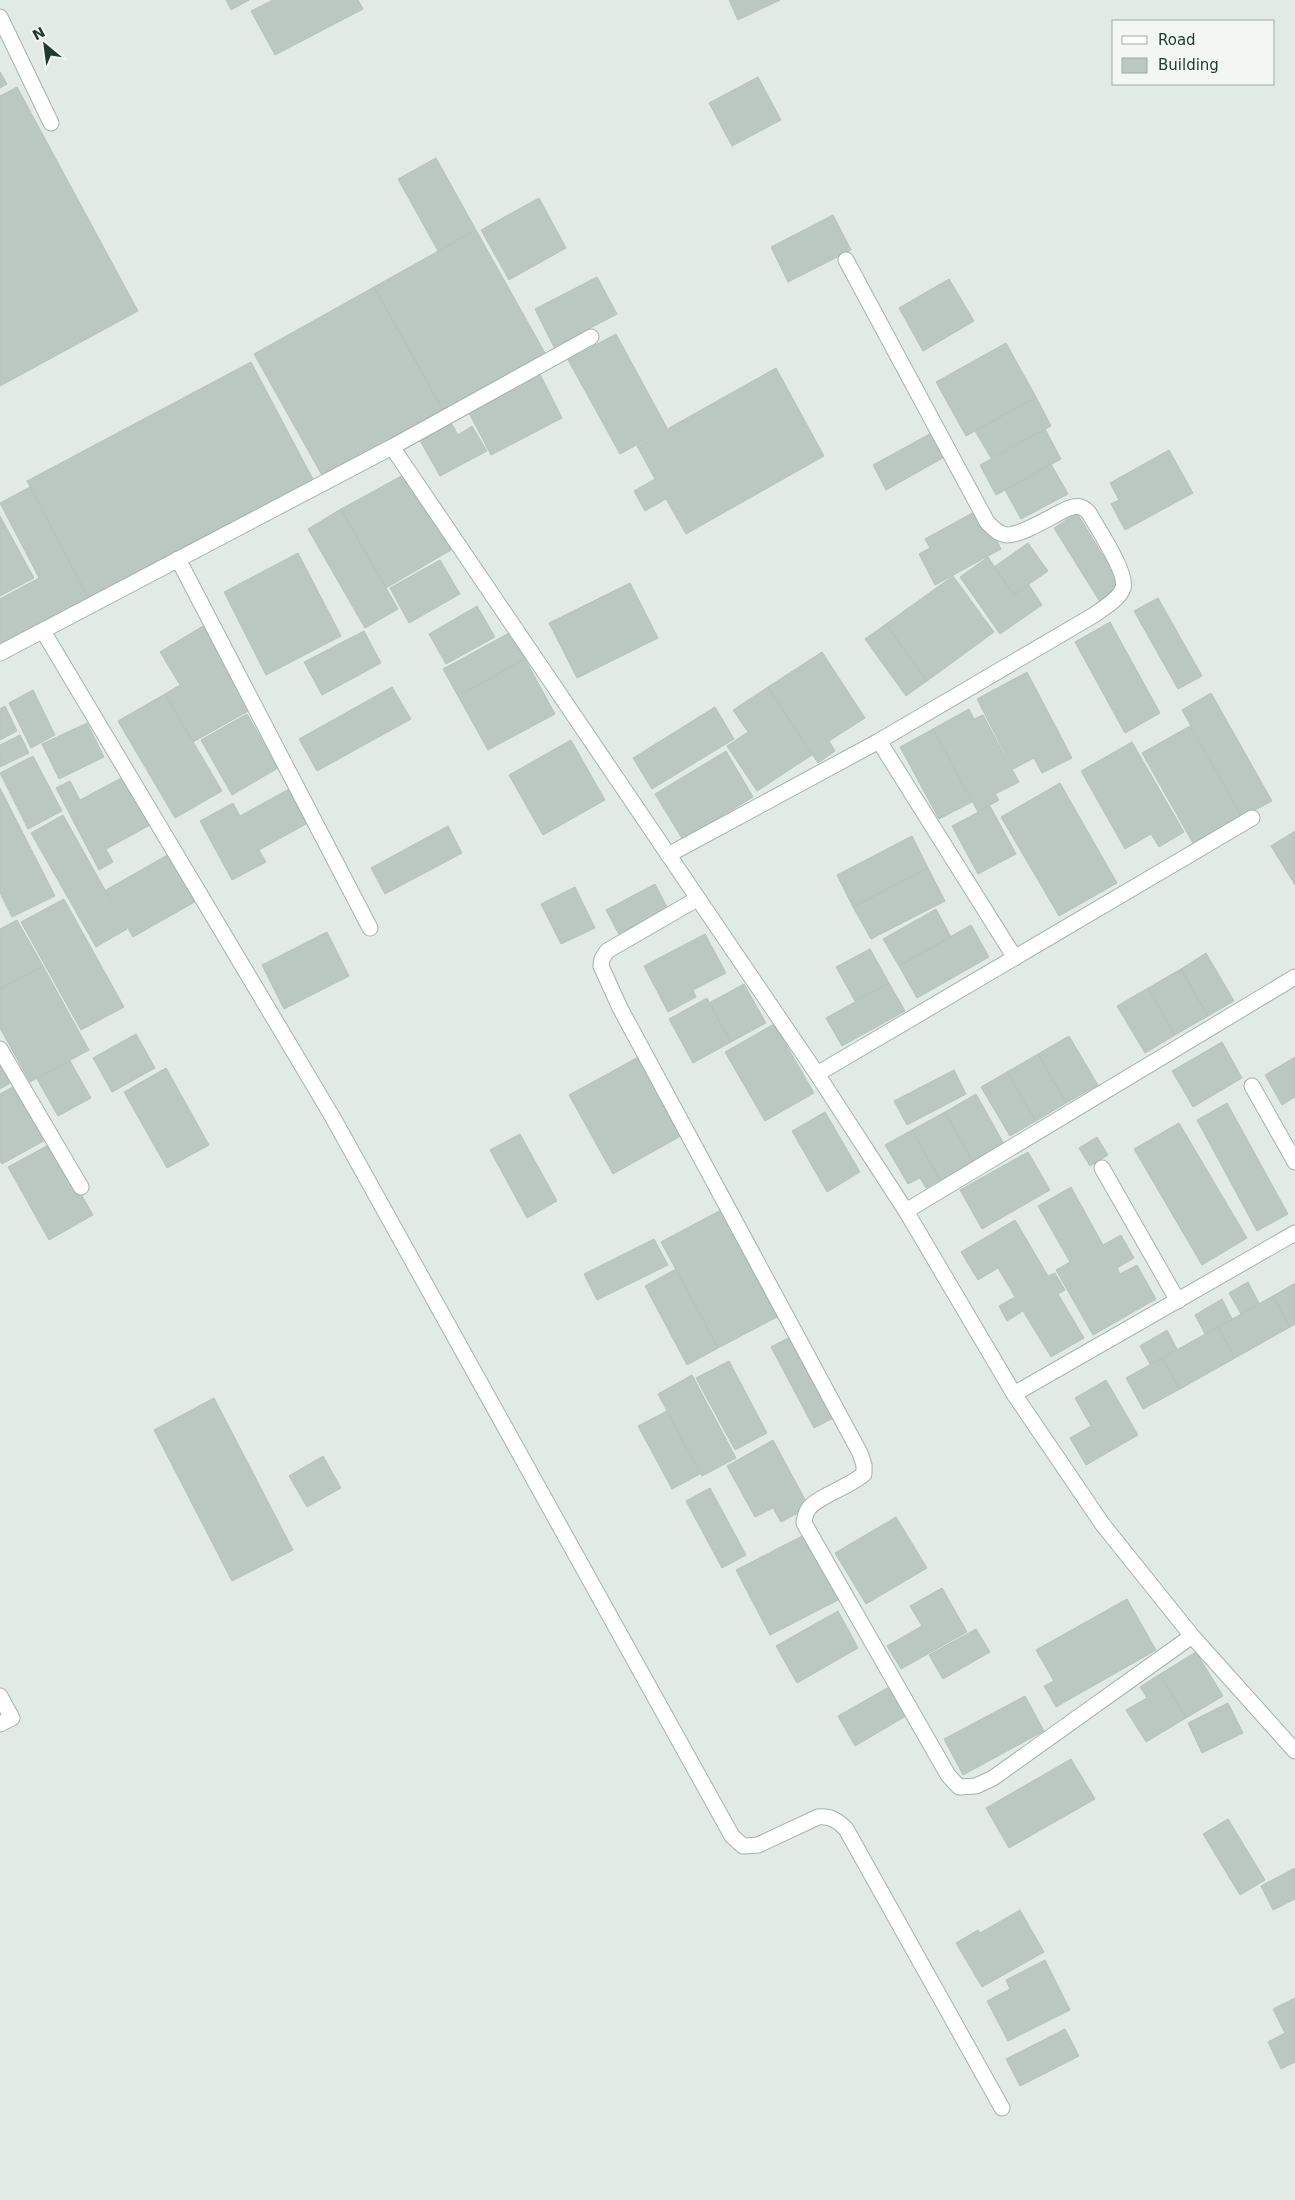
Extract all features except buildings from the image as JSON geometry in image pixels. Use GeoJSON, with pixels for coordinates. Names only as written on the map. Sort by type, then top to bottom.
{"type":"FeatureCollection","features":[{"type":"Feature","properties":{"kind":"street"},"geometry":{"type":"LineString","coordinates":[[0,17],[51,123]]}},
{"type":"Feature","properties":{"kind":"street"},"geometry":{"type":"LineString","coordinates":[[668,856],[879,741],[1094,615],[1115,600],[1123,588],[1122,573],[1085,508],[1076,506],[1069,508],[1016,534],[1006,535],[1001,533],[987,522],[846,260]]}},
{"type":"Feature","properties":{"kind":"street"},"geometry":{"type":"LineString","coordinates":[[0,653],[392,447],[591,337]]}},
{"type":"Feature","properties":{"kind":"street"},"geometry":{"type":"LineString","coordinates":[[392,447],[817,1074],[906,1211],[1014,1394],[1103,1525],[1192,1636],[1295,1751]]}},
{"type":"Feature","properties":{"kind":"street"},"geometry":{"type":"LineString","coordinates":[[178,559],[370,928]]}},
{"type":"Feature","properties":{"kind":"street"},"geometry":{"type":"LineString","coordinates":[[43,631],[332,1116],[732,1836],[743,1846],[758,1845],[818,1817],[828,1816],[838,1820],[846,1830],[1002,2108]]}},
{"type":"Feature","properties":{"kind":"street"},"geometry":{"type":"LineString","coordinates":[[879,741],[1015,958]]}},
{"type":"Feature","properties":{"kind":"street"},"geometry":{"type":"LineString","coordinates":[[817,1074],[1252,818]]}},
{"type":"Feature","properties":{"kind":"street"},"geometry":{"type":"LineString","coordinates":[[697,899],[607,951],[602,959],[601,966],[620,1008],[860,1453],[864,1474],[856,1481],[810,1506],[805,1514],[804,1523],[948,1775],[959,1787],[976,1786],[993,1778],[1192,1636]]}},
{"type":"Feature","properties":{"kind":"street"},"geometry":{"type":"LineString","coordinates":[[906,1211],[1295,977]]}},
{"type":"Feature","properties":{"kind":"street"},"geometry":{"type":"LineString","coordinates":[[0,1049],[81,1187]]}},
{"type":"Feature","properties":{"kind":"street"},"geometry":{"type":"LineString","coordinates":[[1252,1086],[1295,1162]]}},
{"type":"Feature","properties":{"kind":"street"},"geometry":{"type":"LineString","coordinates":[[1102,1168],[1178,1300]]}},
{"type":"Feature","properties":{"kind":"street"},"geometry":{"type":"LineString","coordinates":[[1014,1394],[1295,1233]]}},
{"type":"Feature","properties":{"kind":"street"},"geometry":{"type":"LineString","coordinates":[[0,1696],[12,1718],[0,1724]]}}]}
